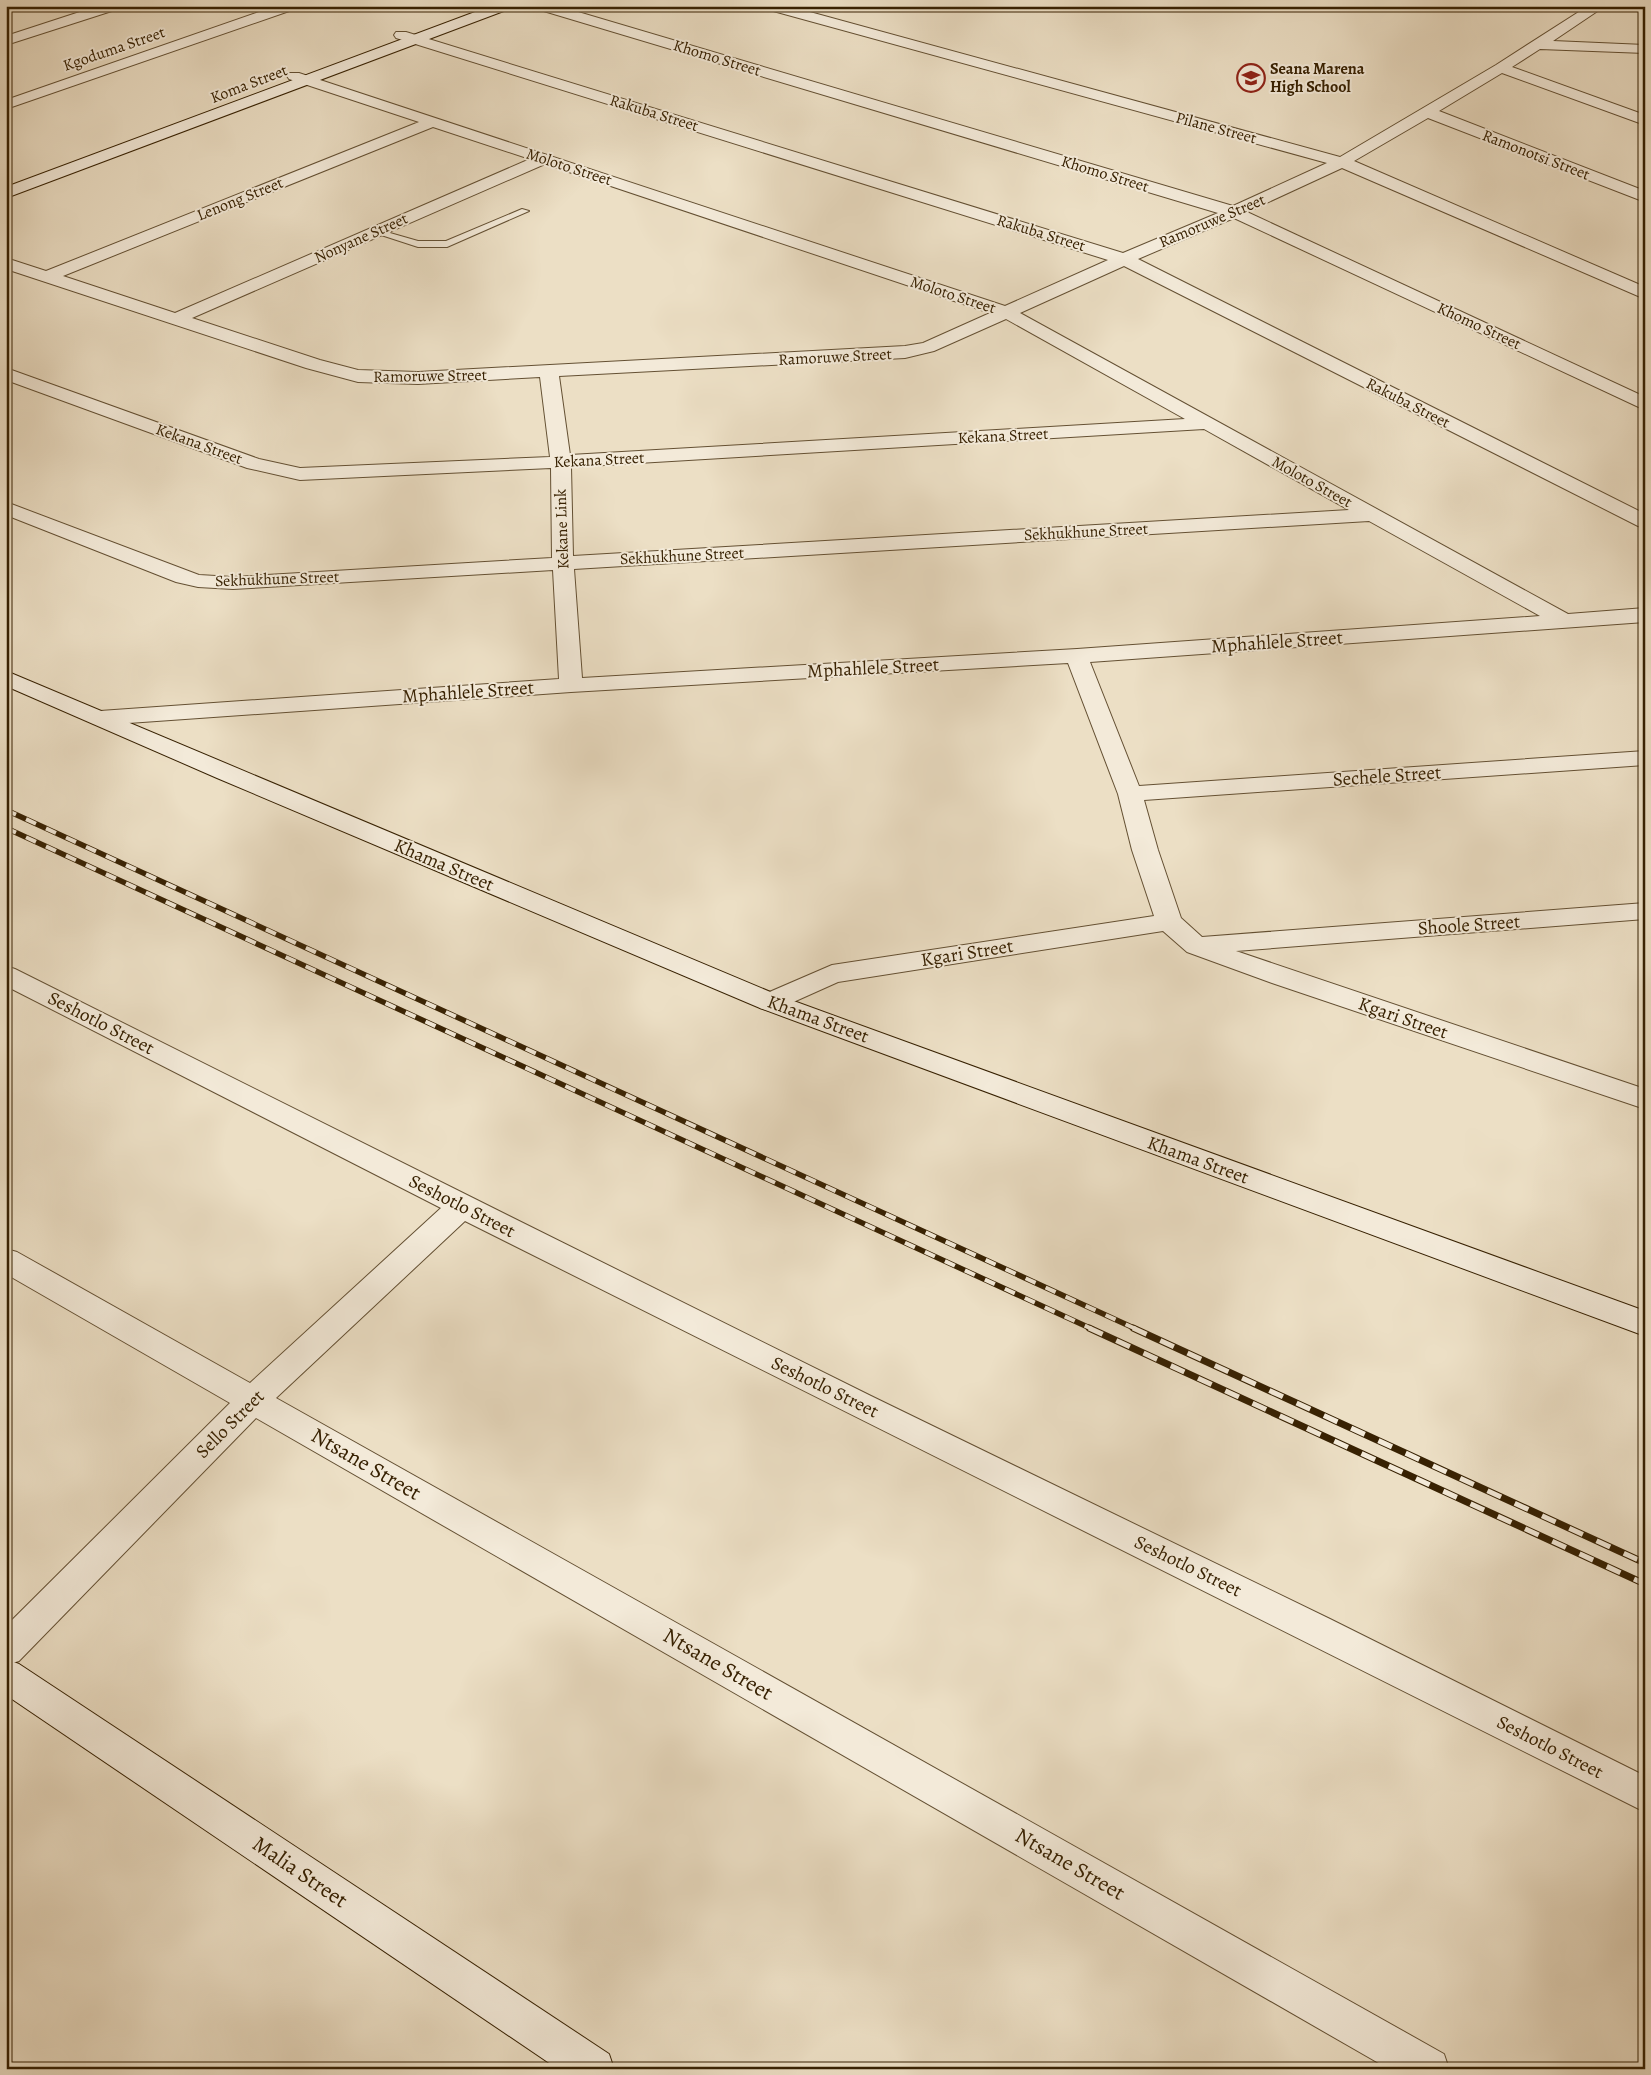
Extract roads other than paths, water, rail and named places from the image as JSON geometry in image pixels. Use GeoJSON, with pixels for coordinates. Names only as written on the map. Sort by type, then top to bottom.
{"type":"FeatureCollection","features":[{"type":"Feature","properties":{"kind":"street"},"geometry":{"type":"LineString","coordinates":[[6,41],[113,6]]}},
{"type":"Feature","properties":{"kind":"street","name":"Kgoduma Street"},"geometry":{"type":"LineString","coordinates":[[6,105],[290,6]]}},
{"type":"Feature","properties":{"kind":"street","name":"Koma Street"},"geometry":{"type":"LineString","coordinates":[[6,193],[408,37],[479,6]]}},
{"type":"Feature","properties":{"kind":"street","name":"Koma Street"},"geometry":{"type":"LineString","coordinates":[[408,37],[504,6]]}},
{"type":"Feature","properties":{"kind":"street","name":"Khomo Street"},"geometry":{"type":"LineString","coordinates":[[542,6],[1234,212],[1645,404]]}},
{"type":"Feature","properties":{"kind":"street","name":"Pilane Street"},"geometry":{"type":"LineString","coordinates":[[771,6],[1342,162],[1645,294]]}},
{"type":"Feature","properties":{"kind":"street","name":"Ramoruwe Street"},"geometry":{"type":"LineString","coordinates":[[6,263],[178,318],[313,364],[358,376],[418,378],[549,373],[905,352],[928,347],[1234,212],[1342,162],[1501,68],[1598,6]]}},
{"type":"Feature","properties":{"kind":"street","name":"Rakuba Street"},"geometry":{"type":"LineString","coordinates":[[408,37],[1124,259],[1645,522]]}},
{"type":"Feature","properties":{"kind":"street"},"geometry":{"type":"LineString","coordinates":[[1539,44],[1645,50]]}},
{"type":"Feature","properties":{"kind":"street"},"geometry":{"type":"LineString","coordinates":[[1501,68],[1645,120]]}},
{"type":"Feature","properties":{"kind":"street","name":"Koma Street"},"geometry":{"type":"LineString","coordinates":[[6,182],[301,78]]}},
{"type":"Feature","properties":{"kind":"street","name":"Moloto Street"},"geometry":{"type":"LineString","coordinates":[[301,78],[1006,312],[1566,621]]}},
{"type":"Feature","properties":{"kind":"street"},"geometry":{"type":"LineString","coordinates":[[1597,102],[1645,104]]}},
{"type":"Feature","properties":{"kind":"street","name":"Ramonotsi Street"},"geometry":{"type":"LineString","coordinates":[[1427,112],[1645,197]]}},
{"type":"Feature","properties":{"kind":"street","name":"Lenong Street"},"geometry":{"type":"LineString","coordinates":[[48,276],[433,122]]}},
{"type":"Feature","properties":{"kind":"street","name":"Nonyane Street"},"geometry":{"type":"LineString","coordinates":[[178,318],[544,158]]}},
{"type":"Feature","properties":{"kind":"street","name":"Kekane Link"},"geometry":{"type":"LineString","coordinates":[[549,373],[561,462],[563,563],[571,685]]}},
{"type":"Feature","properties":{"kind":"street","name":"Kekana Street"},"geometry":{"type":"LineString","coordinates":[[6,374],[254,464],[291,473],[337,474],[1208,424]]}},
{"type":"Feature","properties":{"kind":"street","name":"Sekhukhune Street"},"geometry":{"type":"LineString","coordinates":[[6,508],[198,581],[241,583],[1370,514]]}},
{"type":"Feature","properties":{"kind":"street","name":"Mphahlele Street"},"geometry":{"type":"LineString","coordinates":[[100,718],[571,685],[1077,656],[1645,615]]}},
{"type":"Feature","properties":{"kind":"street","name":"Kgari Street"},"geometry":{"type":"LineString","coordinates":[[1077,656],[1130,794],[1145,850],[1169,922],[1196,946],[1281,977],[1645,1099]]}},
{"type":"Feature","properties":{"kind":"street","name":"Khama Street"},"geometry":{"type":"LineString","coordinates":[[6,678],[770,1002],[1645,1324]]}},
{"type":"Feature","properties":{"kind":"street","name":"Sechele Street"},"geometry":{"type":"LineString","coordinates":[[1130,794],[1645,758]]}},
{"type":"Feature","properties":{"kind":"street","name":"Shoole Street"},"geometry":{"type":"LineString","coordinates":[[1196,946],[1641,913]]}},
{"type":"Feature","properties":{"kind":"street","name":"Kgari Street"},"geometry":{"type":"LineString","coordinates":[[770,1002],[832,974],[1169,922]]}},
{"type":"Feature","properties":{"kind":"street"},"geometry":{"type":"LineString","coordinates":[[1281,977],[1292,938]]}},
{"type":"Feature","properties":{"kind":"street","name":"Seshotlo Street"},"geometry":{"type":"LineString","coordinates":[[6,976],[462,1206],[1309,1625],[1645,1795]]}},
{"type":"Feature","properties":{"kind":"street","name":"Sello Street"},"geometry":{"type":"LineString","coordinates":[[6,1650],[253,1400],[462,1206]]}},
{"type":"Feature","properties":{"kind":"street","name":"Ntsane Street"},"geometry":{"type":"LineString","coordinates":[[6,1260],[1429,2069]]}},
{"type":"Feature","properties":{"kind":"street","name":"Malia Street"},"geometry":{"type":"LineString","coordinates":[[6,1675],[594,2069]]}},
{"type":"Feature","properties":{"kind":"lane"},"geometry":{"type":"LineString","coordinates":[[376,232],[418,244],[447,244],[525,211]]}},
{"type":"Feature","properties":{"kind":"railway"},"geometry":{"type":"LineString","coordinates":[[6,810],[1136,1329]]}},
{"type":"Feature","properties":{"kind":"railway"},"geometry":{"type":"LineString","coordinates":[[6,828],[1092,1329]]}},
{"type":"Feature","properties":{"kind":"railway"},"geometry":{"type":"LineString","coordinates":[[1089,1328],[1645,1584]]}},
{"type":"Feature","properties":{"kind":"railway"},"geometry":{"type":"LineString","coordinates":[[1133,1328],[1645,1563]]}},
{"type":"Feature","properties":{"kind":"place","name":"Seana Marena High School"},"geometry":{"type":"Point","coordinates":[1251,78]}}]}
